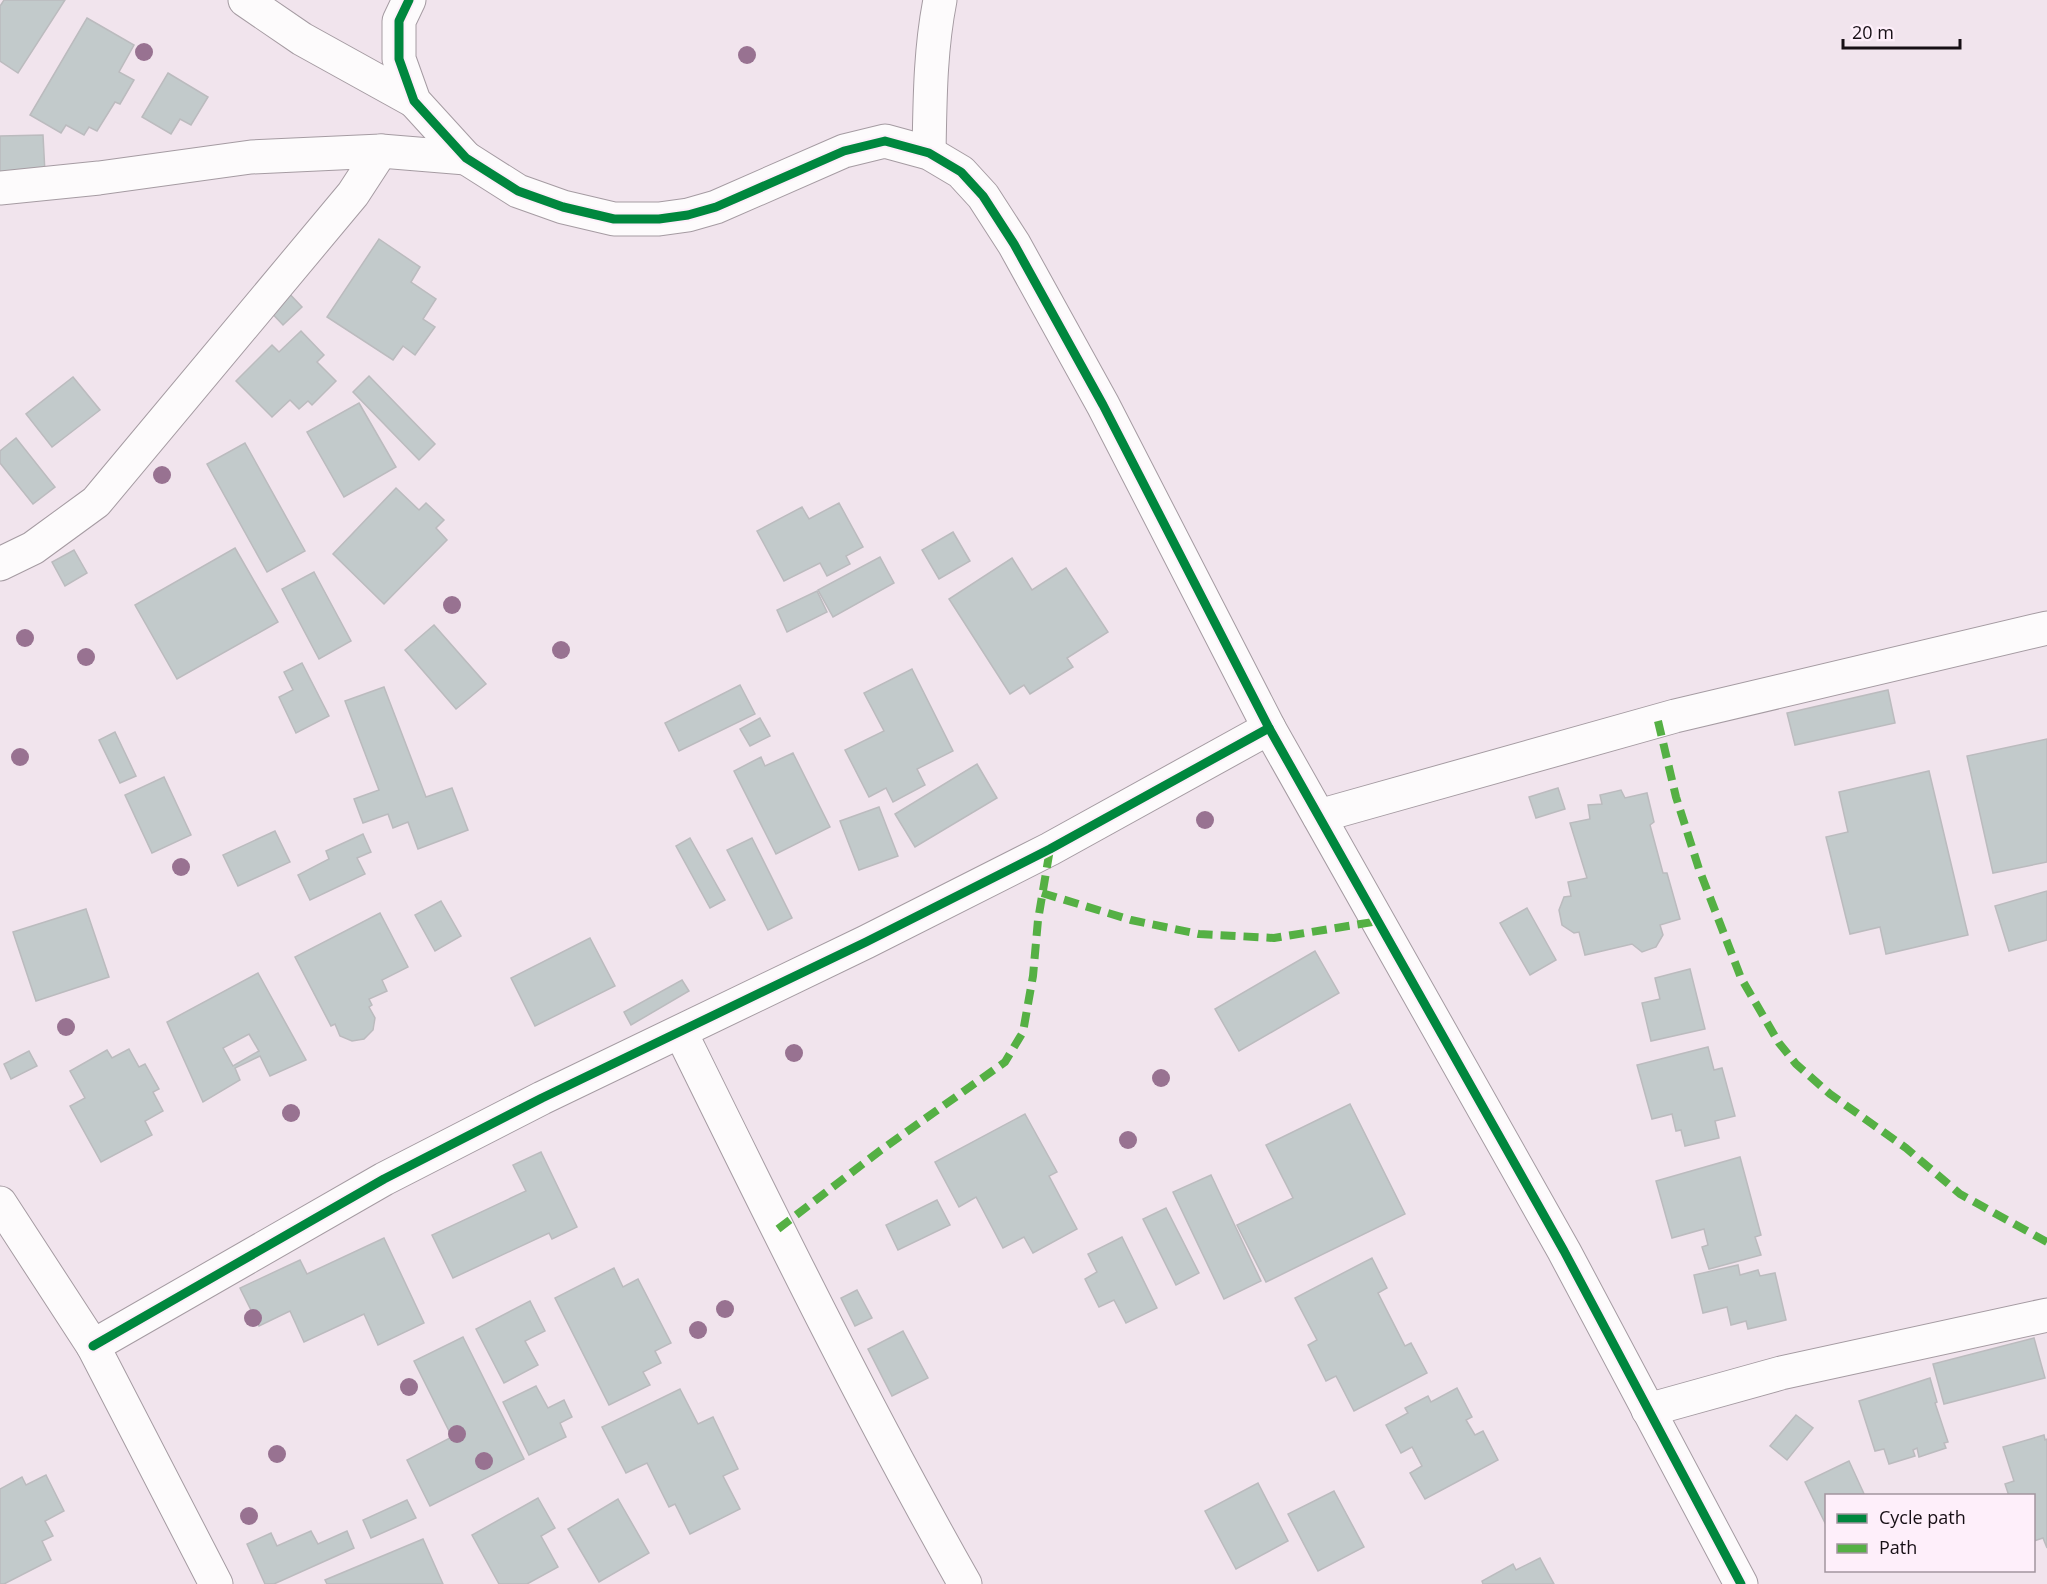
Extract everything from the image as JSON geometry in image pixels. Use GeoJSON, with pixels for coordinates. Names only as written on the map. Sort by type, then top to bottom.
{"type":"FeatureCollection","features":[{"type":"Feature","properties":{"kind":"street"},"geometry":{"type":"LineString","coordinates":[[245,0],[302,39],[414,101],[466,158],[518,191],[563,207],[614,219],[659,219],[716,207],[844,151],[885,141],[929,153],[960,172],[983,196],[1014,244],[1103,405],[1269,728],[1564,1251],[1741,1584]]}},
{"type":"Feature","properties":{"kind":"street"},"geometry":{"type":"LineString","coordinates":[[409,0],[399,21],[399,59],[414,101]]}},
{"type":"Feature","properties":{"kind":"street"},"geometry":{"type":"LineString","coordinates":[[929,153],[930,79],[940,0]]}},
{"type":"Feature","properties":{"kind":"street"},"geometry":{"type":"LineString","coordinates":[[0,188],[99,178],[251,157],[381,151],[466,158]]}},
{"type":"Feature","properties":{"kind":"street"},"geometry":{"type":"LineString","coordinates":[[0,564],[33,548],[96,502],[353,194],[381,151]]}},
{"type":"Feature","properties":{"kind":"street"},"geometry":{"type":"LineString","coordinates":[[1319,816],[1675,716],[2047,628]]}},
{"type":"Feature","properties":{"kind":"street"},"geometry":{"type":"LineString","coordinates":[[93,1346],[384,1179],[542,1098],[681,1033],[1050,849],[1269,728]]}},
{"type":"Feature","properties":{"kind":"street"},"geometry":{"type":"LineString","coordinates":[[681,1033],[778,1229],[922,1508],[965,1584]]}},
{"type":"Feature","properties":{"kind":"street"},"geometry":{"type":"LineString","coordinates":[[0,1203],[93,1346],[216,1584]]}},
{"type":"Feature","properties":{"kind":"street"},"geometry":{"type":"LineString","coordinates":[[1648,1410],[1781,1373],[2047,1315]]}},
{"type":"Feature","properties":{"kind":"building"},"geometry":{"type":"Polygon","coordinates":[[[4,0],[65,0],[18,73],[0,61],[0,6],[4,0]]]}},
{"type":"Feature","properties":{"kind":"building"},"geometry":{"type":"Polygon","coordinates":[[[87,18],[134,45],[119,72],[134,80],[120,104],[115,102],[97,131],[89,127],[84,135],[66,125],[61,133],[30,115],[87,18]]]}},
{"type":"Feature","properties":{"kind":"building"},"geometry":{"type":"Polygon","coordinates":[[[168,73],[208,97],[191,125],[180,119],[171,134],[142,117],[168,73]]]}},
{"type":"Feature","properties":{"kind":"building"},"geometry":{"type":"Polygon","coordinates":[[[43,135],[45,173],[0,175],[0,136],[43,135]]]}},
{"type":"Feature","properties":{"kind":"building"},"geometry":{"type":"Polygon","coordinates":[[[379,239],[420,267],[411,282],[436,299],[423,319],[435,327],[415,355],[403,346],[393,360],[327,317],[379,239]]]}},
{"type":"Feature","properties":{"kind":"building"},"geometry":{"type":"Polygon","coordinates":[[[284,288],[302,307],[283,325],[265,306],[284,288]]]}},
{"type":"Feature","properties":{"kind":"building"},"geometry":{"type":"Polygon","coordinates":[[[301,331],[324,355],[317,362],[336,381],[312,405],[308,401],[299,409],[290,400],[272,417],[236,381],[272,345],[279,352],[301,331]]]}},
{"type":"Feature","properties":{"kind":"building"},"geometry":{"type":"Polygon","coordinates":[[[369,376],[435,444],[419,460],[353,392],[369,376]]]}},
{"type":"Feature","properties":{"kind":"building"},"geometry":{"type":"Polygon","coordinates":[[[73,377],[100,410],[52,447],[26,414],[73,377]]]}},
{"type":"Feature","properties":{"kind":"building"},"geometry":{"type":"Polygon","coordinates":[[[359,403],[396,467],[344,497],[307,432],[359,403]]]}},
{"type":"Feature","properties":{"kind":"building"},"geometry":{"type":"Polygon","coordinates":[[[16,438],[55,487],[33,504],[0,463],[0,451],[16,438]]]}},
{"type":"Feature","properties":{"kind":"building"},"geometry":{"type":"Polygon","coordinates":[[[245,443],[305,551],[267,572],[207,464],[245,443]]]}},
{"type":"Feature","properties":{"kind":"building"},"geometry":{"type":"Polygon","coordinates":[[[396,488],[419,510],[426,503],[444,520],[436,528],[447,540],[384,604],[333,554],[396,488]]]}},
{"type":"Feature","properties":{"kind":"building"},"geometry":{"type":"Polygon","coordinates":[[[839,503],[863,547],[846,556],[850,564],[827,576],[820,563],[784,581],[757,531],[802,507],[809,519],[839,503]]]}},
{"type":"Feature","properties":{"kind":"building"},"geometry":{"type":"Polygon","coordinates":[[[953,532],[970,561],[939,579],[922,550],[953,532]]]}},
{"type":"Feature","properties":{"kind":"building"},"geometry":{"type":"Polygon","coordinates":[[[235,548],[278,622],[177,679],[135,605],[235,548]]]}},
{"type":"Feature","properties":{"kind":"building"},"geometry":{"type":"Polygon","coordinates":[[[74,550],[87,573],[65,586],[52,562],[74,550]]]}},
{"type":"Feature","properties":{"kind":"building"},"geometry":{"type":"Polygon","coordinates":[[[880,557],[894,583],[833,617],[818,590],[880,557]]]}},
{"type":"Feature","properties":{"kind":"building"},"geometry":{"type":"Polygon","coordinates":[[[1012,558],[1032,590],[1066,568],[1108,632],[1067,658],[1073,667],[1030,694],[1024,685],[1010,694],[949,599],[1012,558]]]}},
{"type":"Feature","properties":{"kind":"building"},"geometry":{"type":"Polygon","coordinates":[[[314,572],[351,641],[319,659],[282,589],[314,572]]]}},
{"type":"Feature","properties":{"kind":"building"},"geometry":{"type":"Polygon","coordinates":[[[817,591],[827,612],[787,632],[777,610],[817,591]]]}},
{"type":"Feature","properties":{"kind":"building"},"geometry":{"type":"Polygon","coordinates":[[[434,625],[486,684],[456,709],[405,650],[434,625]]]}},
{"type":"Feature","properties":{"kind":"building"},"geometry":{"type":"Polygon","coordinates":[[[302,663],[329,716],[296,733],[279,697],[293,690],[284,672],[302,663]]]}},
{"type":"Feature","properties":{"kind":"building"},"geometry":{"type":"Polygon","coordinates":[[[912,669],[953,751],[917,769],[925,785],[893,802],[886,788],[869,797],[845,750],[884,731],[864,693],[912,669]]]}},
{"type":"Feature","properties":{"kind":"building"},"geometry":{"type":"Polygon","coordinates":[[[740,685],[755,714],[679,751],[665,723],[740,685]]]}},
{"type":"Feature","properties":{"kind":"building"},"geometry":{"type":"Polygon","coordinates":[[[384,687],[426,797],[452,788],[468,830],[418,849],[408,822],[393,828],[388,814],[363,823],[354,799],[379,790],[345,701],[384,687]]]}},
{"type":"Feature","properties":{"kind":"building"},"geometry":{"type":"Polygon","coordinates":[[[1888,690],[1895,723],[1795,745],[1787,713],[1888,690]]]}},
{"type":"Feature","properties":{"kind":"building"},"geometry":{"type":"Polygon","coordinates":[[[760,718],[770,736],[750,746],[740,729],[760,718]]]}},
{"type":"Feature","properties":{"kind":"building"},"geometry":{"type":"Polygon","coordinates":[[[115,732],[136,776],[120,783],[99,740],[115,732]]]}},
{"type":"Feature","properties":{"kind":"building"},"geometry":{"type":"Polygon","coordinates":[[[2047,739],[2047,862],[1993,873],[1967,756],[2047,739]]]}},
{"type":"Feature","properties":{"kind":"building"},"geometry":{"type":"Polygon","coordinates":[[[793,753],[830,827],[776,854],[734,771],[761,757],[765,766],[793,753]]]}},
{"type":"Feature","properties":{"kind":"building"},"geometry":{"type":"Polygon","coordinates":[[[977,764],[997,798],[915,847],[895,814],[977,764]]]}},
{"type":"Feature","properties":{"kind":"building"},"geometry":{"type":"Polygon","coordinates":[[[1929,771],[1968,935],[1886,954],[1880,927],[1850,934],[1826,837],[1848,832],[1839,792],[1929,771]]]}},
{"type":"Feature","properties":{"kind":"building"},"geometry":{"type":"Polygon","coordinates":[[[164,777],[191,835],[152,853],[125,795],[164,777]]]}},
{"type":"Feature","properties":{"kind":"building"},"geometry":{"type":"Polygon","coordinates":[[[1558,788],[1565,809],[1536,818],[1529,797],[1558,788]]]}},
{"type":"Feature","properties":{"kind":"building"},"geometry":{"type":"Polygon","coordinates":[[[1621,790],[1625,798],[1647,793],[1654,822],[1650,825],[1663,873],[1667,873],[1680,919],[1660,925],[1663,935],[1656,947],[1642,952],[1632,944],[1585,955],[1579,932],[1574,933],[1562,925],[1559,910],[1564,897],[1571,896],[1568,882],[1587,878],[1570,823],[1590,819],[1588,805],[1602,804],[1600,795],[1621,790]]]}},
{"type":"Feature","properties":{"kind":"building"},"geometry":{"type":"Polygon","coordinates":[[[879,807],[898,856],[859,870],[840,821],[879,807]]]}},
{"type":"Feature","properties":{"kind":"building"},"geometry":{"type":"Polygon","coordinates":[[[275,831],[290,862],[238,886],[223,855],[275,831]]]}},
{"type":"Feature","properties":{"kind":"building"},"geometry":{"type":"Polygon","coordinates":[[[363,834],[371,852],[357,858],[365,874],[310,900],[298,875],[329,859],[326,851],[363,834]]]}},
{"type":"Feature","properties":{"kind":"building"},"geometry":{"type":"Polygon","coordinates":[[[690,838],[725,900],[710,908],[676,846],[690,838]]]}},
{"type":"Feature","properties":{"kind":"building"},"geometry":{"type":"Polygon","coordinates":[[[752,838],[792,918],[768,930],[727,850],[752,838]]]}},
{"type":"Feature","properties":{"kind":"building"},"geometry":{"type":"Polygon","coordinates":[[[2047,891],[2047,940],[2009,951],[1995,906],[2047,891]]]}},
{"type":"Feature","properties":{"kind":"building"},"geometry":{"type":"Polygon","coordinates":[[[441,901],[461,936],[435,951],[415,915],[441,901]]]}},
{"type":"Feature","properties":{"kind":"building"},"geometry":{"type":"Polygon","coordinates":[[[1527,908],[1556,960],[1530,975],[1500,923],[1527,908]]]}},
{"type":"Feature","properties":{"kind":"building"},"geometry":{"type":"Polygon","coordinates":[[[86,909],[109,977],[36,1001],[13,932],[86,909]]]}},
{"type":"Feature","properties":{"kind":"building"},"geometry":{"type":"Polygon","coordinates":[[[380,913],[408,967],[382,980],[387,991],[369,999],[372,1005],[369,1007],[375,1018],[373,1030],[364,1039],[352,1041],[340,1036],[335,1024],[331,1026],[295,957],[380,913]]]}},
{"type":"Feature","properties":{"kind":"building"},"geometry":{"type":"Polygon","coordinates":[[[590,938],[615,986],[535,1026],[511,978],[590,938]]]}},
{"type":"Feature","properties":{"kind":"building"},"geometry":{"type":"Polygon","coordinates":[[[1315,951],[1339,993],[1239,1051],[1215,1009],[1315,951]]]}},
{"type":"Feature","properties":{"kind":"building"},"geometry":{"type":"Polygon","coordinates":[[[1690,969],[1705,1029],[1651,1041],[1642,1003],[1660,999],[1655,978],[1690,969]]]}},
{"type":"Feature","properties":{"kind":"building"},"geometry":{"type":"Polygon","coordinates":[[[258,973],[306,1060],[270,1076],[260,1056],[235,1068],[240,1080],[203,1102],[167,1022],[258,973]],[[249,1034],[223,1048],[233,1066],[259,1051],[249,1034]]]}},
{"type":"Feature","properties":{"kind":"building"},"geometry":{"type":"Polygon","coordinates":[[[682,980],[689,991],[631,1025],[624,1012],[682,980]]]}},
{"type":"Feature","properties":{"kind":"building"},"geometry":{"type":"Polygon","coordinates":[[[1708,1047],[1714,1070],[1722,1068],[1735,1116],[1715,1121],[1719,1138],[1685,1146],[1681,1130],[1676,1131],[1672,1114],[1652,1119],[1637,1065],[1708,1047]]]}},
{"type":"Feature","properties":{"kind":"building"},"geometry":{"type":"Polygon","coordinates":[[[129,1049],[139,1067],[145,1064],[159,1089],[153,1092],[163,1111],[145,1121],[152,1135],[101,1162],[70,1106],[85,1098],[70,1071],[107,1050],[112,1058],[129,1049]]]}},
{"type":"Feature","properties":{"kind":"building"},"geometry":{"type":"Polygon","coordinates":[[[29,1051],[37,1066],[11,1079],[4,1064],[29,1051]]]}},
{"type":"Feature","properties":{"kind":"building"},"geometry":{"type":"Polygon","coordinates":[[[1350,1104],[1405,1214],[1266,1282],[1237,1225],[1293,1198],[1266,1145],[1350,1104]]]}},
{"type":"Feature","properties":{"kind":"building"},"geometry":{"type":"Polygon","coordinates":[[[1025,1114],[1057,1172],[1049,1176],[1077,1229],[1033,1253],[1024,1237],[1003,1248],[976,1197],[959,1207],[935,1162],[1025,1114]]]}},
{"type":"Feature","properties":{"kind":"building"},"geometry":{"type":"Polygon","coordinates":[[[541,1152],[577,1227],[552,1239],[549,1233],[453,1278],[432,1235],[526,1191],[513,1165],[541,1152]]]}},
{"type":"Feature","properties":{"kind":"building"},"geometry":{"type":"Polygon","coordinates":[[[1740,1157],[1761,1235],[1755,1237],[1761,1255],[1709,1269],[1702,1247],[1708,1245],[1704,1229],[1672,1238],[1656,1181],[1740,1157]]]}},
{"type":"Feature","properties":{"kind":"building"},"geometry":{"type":"Polygon","coordinates":[[[1211,1175],[1261,1281],[1224,1299],[1173,1192],[1211,1175]]]}},
{"type":"Feature","properties":{"kind":"building"},"geometry":{"type":"Polygon","coordinates":[[[937,1200],[950,1225],[898,1250],[886,1225],[937,1200]]]}},
{"type":"Feature","properties":{"kind":"building"},"geometry":{"type":"Polygon","coordinates":[[[1166,1208],[1199,1273],[1176,1285],[1143,1219],[1166,1208]]]}},
{"type":"Feature","properties":{"kind":"building"},"geometry":{"type":"Polygon","coordinates":[[[1122,1237],[1157,1308],[1126,1323],[1114,1300],[1099,1307],[1085,1279],[1097,1272],[1088,1254],[1122,1237]]]}},
{"type":"Feature","properties":{"kind":"building"},"geometry":{"type":"Polygon","coordinates":[[[384,1238],[424,1323],[378,1345],[364,1314],[304,1342],[290,1311],[259,1326],[240,1288],[300,1260],[307,1274],[384,1238]]]}},
{"type":"Feature","properties":{"kind":"building"},"geometry":{"type":"Polygon","coordinates":[[[1372,1258],[1387,1288],[1378,1293],[1405,1346],[1411,1343],[1427,1373],[1354,1411],[1336,1376],[1326,1381],[1308,1345],[1317,1340],[1295,1298],[1372,1258]]]}},
{"type":"Feature","properties":{"kind":"building"},"geometry":{"type":"Polygon","coordinates":[[[1738,1265],[1740,1275],[1758,1270],[1760,1276],[1775,1273],[1786,1320],[1748,1329],[1746,1321],[1731,1325],[1727,1307],[1703,1313],[1694,1275],[1738,1265]]]}},
{"type":"Feature","properties":{"kind":"building"},"geometry":{"type":"Polygon","coordinates":[[[614,1268],[623,1287],[638,1279],[671,1343],[655,1351],[661,1363],[643,1372],[650,1385],[609,1405],[555,1298],[614,1268]]]}},
{"type":"Feature","properties":{"kind":"building"},"geometry":{"type":"Polygon","coordinates":[[[857,1290],[872,1318],[855,1326],[841,1298],[857,1290]]]}},
{"type":"Feature","properties":{"kind":"building"},"geometry":{"type":"Polygon","coordinates":[[[530,1301],[545,1331],[525,1341],[538,1365],[504,1383],[476,1329],[530,1301]]]}},
{"type":"Feature","properties":{"kind":"building"},"geometry":{"type":"Polygon","coordinates":[[[903,1331],[928,1378],[892,1396],[868,1349],[903,1331]]]}},
{"type":"Feature","properties":{"kind":"building"},"geometry":{"type":"Polygon","coordinates":[[[463,1337],[524,1459],[430,1506],[407,1460],[452,1437],[414,1361],[463,1337]]]}},
{"type":"Feature","properties":{"kind":"building"},"geometry":{"type":"Polygon","coordinates":[[[2034,1338],[2045,1378],[1944,1404],[1933,1364],[2034,1338]]]}},
{"type":"Feature","properties":{"kind":"building"},"geometry":{"type":"Polygon","coordinates":[[[1930,1378],[1937,1402],[1935,1403],[1948,1442],[1944,1443],[1946,1448],[1919,1457],[1917,1448],[1913,1450],[1915,1456],[1889,1464],[1884,1449],[1875,1451],[1859,1401],[1930,1378]]]}},
{"type":"Feature","properties":{"kind":"building"},"geometry":{"type":"Polygon","coordinates":[[[536,1386],[548,1408],[564,1400],[572,1417],[560,1423],[566,1437],[529,1455],[503,1402],[536,1386]]]}},
{"type":"Feature","properties":{"kind":"building"},"geometry":{"type":"Polygon","coordinates":[[[1457,1388],[1472,1417],[1466,1420],[1475,1435],[1483,1431],[1498,1460],[1425,1499],[1410,1473],[1422,1466],[1412,1447],[1401,1453],[1386,1425],[1408,1413],[1405,1408],[1428,1396],[1431,1402],[1457,1388]]]}},
{"type":"Feature","properties":{"kind":"building"},"geometry":{"type":"Polygon","coordinates":[[[680,1389],[698,1424],[713,1417],[738,1469],[723,1476],[740,1509],[690,1534],[675,1504],[669,1507],[647,1463],[626,1473],[602,1427],[680,1389]]]}},
{"type":"Feature","properties":{"kind":"building"},"geometry":{"type":"Polygon","coordinates":[[[1796,1415],[1813,1428],[1787,1460],[1770,1446],[1796,1415]]]}},
{"type":"Feature","properties":{"kind":"building"},"geometry":{"type":"Polygon","coordinates":[[[2044,1435],[2045,1440],[2047,1439],[2047,1548],[2043,1538],[2035,1541],[2035,1494],[2008,1494],[2005,1484],[2014,1481],[2003,1447],[2044,1435]]]}},
{"type":"Feature","properties":{"kind":"building"},"geometry":{"type":"Polygon","coordinates":[[[1849,1461],[1864,1494],[1825,1494],[1825,1523],[1805,1482],[1849,1461]]]}},
{"type":"Feature","properties":{"kind":"building"},"geometry":{"type":"Polygon","coordinates":[[[46,1475],[64,1511],[45,1521],[53,1536],[42,1541],[51,1560],[0,1584],[0,1489],[22,1477],[26,1485],[46,1475]]]}},
{"type":"Feature","properties":{"kind":"building"},"geometry":{"type":"Polygon","coordinates":[[[1258,1483],[1288,1541],[1236,1569],[1205,1511],[1258,1483]]]}},
{"type":"Feature","properties":{"kind":"building"},"geometry":{"type":"Polygon","coordinates":[[[1334,1491],[1364,1547],[1318,1571],[1288,1514],[1334,1491]]]}},
{"type":"Feature","properties":{"kind":"building"},"geometry":{"type":"Polygon","coordinates":[[[538,1498],[555,1528],[541,1536],[558,1567],[527,1584],[499,1584],[472,1535],[538,1498]]]}},
{"type":"Feature","properties":{"kind":"building"},"geometry":{"type":"Polygon","coordinates":[[[618,1499],[649,1553],[599,1582],[568,1529],[618,1499]]]}},
{"type":"Feature","properties":{"kind":"building"},"geometry":{"type":"Polygon","coordinates":[[[407,1500],[416,1518],[371,1538],[363,1520],[407,1500]]]}},
{"type":"Feature","properties":{"kind":"building"},"geometry":{"type":"Polygon","coordinates":[[[311,1531],[318,1544],[347,1531],[354,1548],[274,1584],[265,1584],[247,1544],[271,1533],[277,1546],[311,1531]]]}},
{"type":"Feature","properties":{"kind":"building"},"geometry":{"type":"Polygon","coordinates":[[[423,1539],[443,1584],[327,1584],[325,1580],[423,1539]]]}},
{"type":"Feature","properties":{"kind":"building"},"geometry":{"type":"Polygon","coordinates":[[[1540,1558],[1554,1584],[1483,1584],[1482,1581],[1513,1564],[1516,1570],[1540,1558]]]}},
{"type":"Feature","properties":{"kind":"marked path"},"geometry":{"type":"LineString","coordinates":[[1658,721],[1676,797],[1699,869],[1741,978],[1779,1043],[1796,1064],[1830,1094],[1906,1148],[1960,1194],[2047,1242]]}},
{"type":"Feature","properties":{"kind":"marked path"},"geometry":{"type":"LineString","coordinates":[[778,1229],[881,1150],[1005,1062],[1023,1032],[1050,849]]}},
{"type":"Feature","properties":{"kind":"marked path"},"geometry":{"type":"LineString","coordinates":[[1042,893],[1131,920],[1199,934],[1274,938],[1379,921]]}},
{"type":"Feature","properties":{"kind":"cycle path"},"geometry":{"type":"LineString","coordinates":[[409,0],[399,21],[399,59],[414,101],[466,158],[518,191],[563,207],[614,219],[659,219],[688,215],[716,207],[844,151],[885,141],[929,153],[961,172],[983,196],[1014,244],[1103,405],[1269,728],[1564,1251],[1741,1584]]}},
{"type":"Feature","properties":{"kind":"cycle path"},"geometry":{"type":"LineString","coordinates":[[93,1346],[384,1179],[542,1098],[866,942],[1050,849],[1269,728]]}}]}
